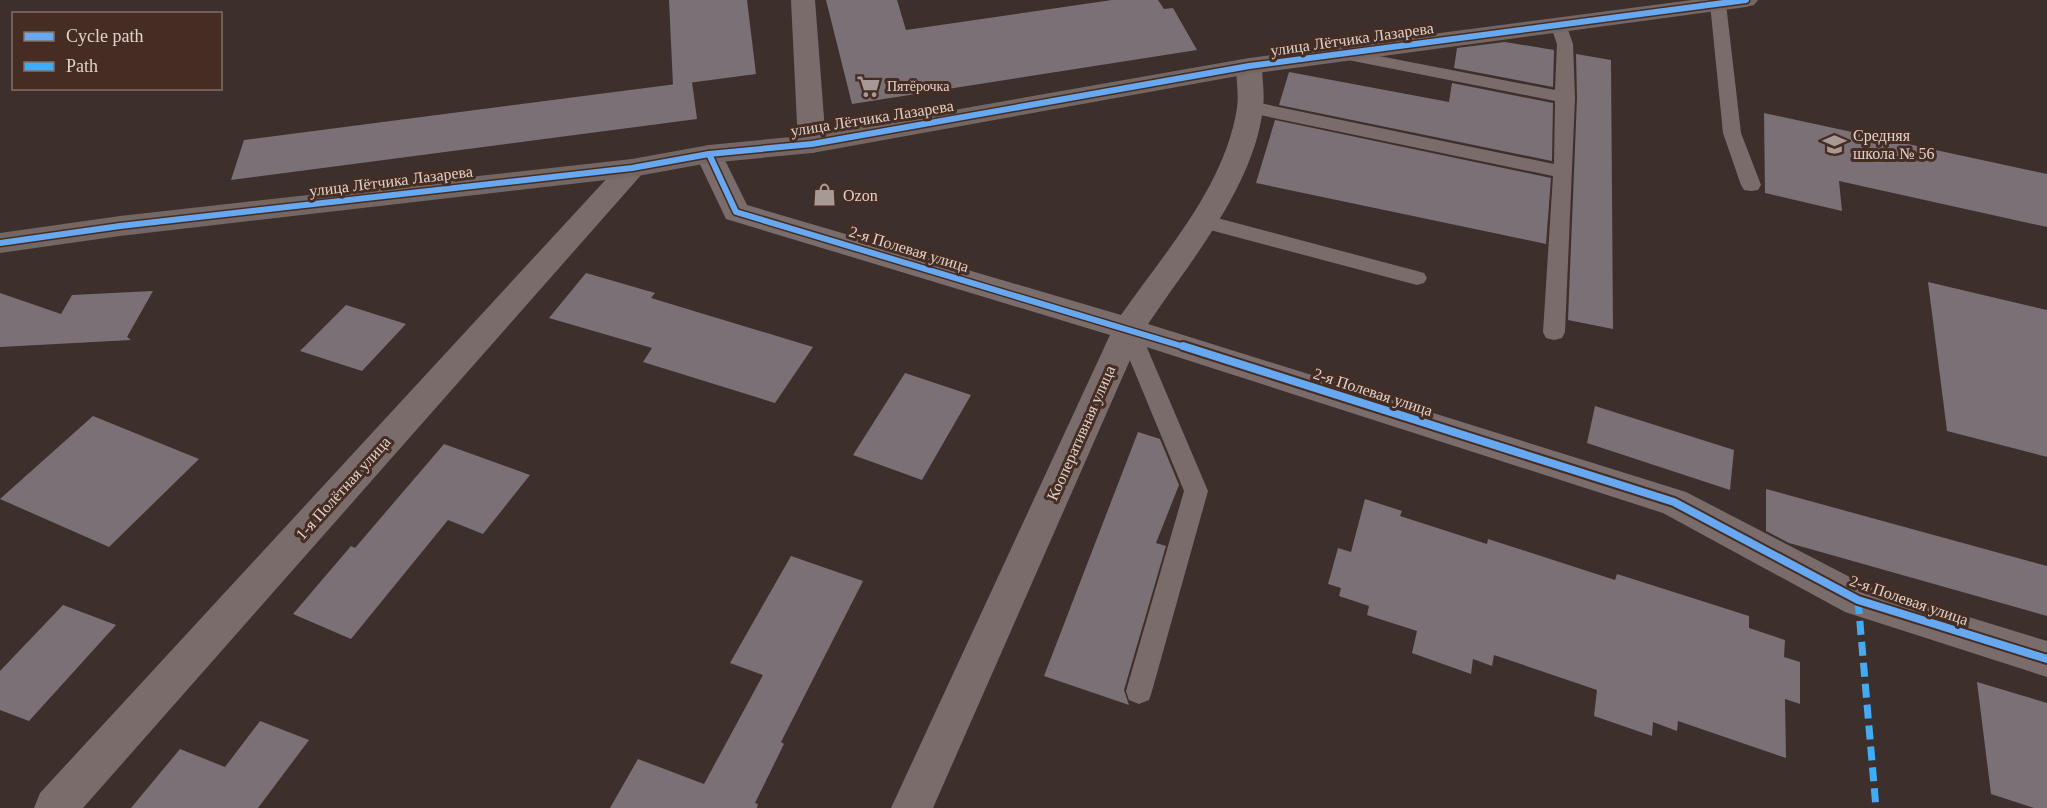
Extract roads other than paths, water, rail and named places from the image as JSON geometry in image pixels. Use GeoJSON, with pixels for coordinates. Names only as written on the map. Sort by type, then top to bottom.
{"type":"FeatureCollection","features":[{"type":"Feature","properties":{"kind":"street"},"geometry":{"type":"LineString","coordinates":[[803,0],[812,144]]}},
{"type":"Feature","properties":{"kind":"street","name":"улица Лётчика Лазарева"},"geometry":{"type":"LineString","coordinates":[[0,243],[120,226],[632,168],[708,154],[812,144],[1249,66],[1746,0]]}},
{"type":"Feature","properties":{"kind":"street","name":"Кооперативная улица"},"geometry":{"type":"LineString","coordinates":[[912,808],[1128,329],[1202,221],[1236,161],[1250,107],[1249,66]]}},
{"type":"Feature","properties":{"kind":"street","name":"2-я Полевая улица"},"geometry":{"type":"LineString","coordinates":[[708,154],[736,212],[1128,329],[1674,502],[1858,600],[2047,659]]}},
{"type":"Feature","properties":{"kind":"street","name":"1-я Полётная улица"},"geometry":{"type":"LineString","coordinates":[[55,808],[632,168]]}},
{"type":"Feature","properties":{"kind":"lane"},"geometry":{"type":"LineString","coordinates":[[1718,4],[1732,133],[1751,185]]}},
{"type":"Feature","properties":{"kind":"lane"},"geometry":{"type":"LineString","coordinates":[[1554,332],[1566,98],[1565,44],[1558,24]]}},
{"type":"Feature","properties":{"kind":"lane"},"geometry":{"type":"LineString","coordinates":[[1343,54],[1566,98]]}},
{"type":"Feature","properties":{"kind":"lane"},"geometry":{"type":"LineString","coordinates":[[1250,107],[1563,172]]}},
{"type":"Feature","properties":{"kind":"lane"},"geometry":{"type":"LineString","coordinates":[[1202,221],[1417,278]]}},
{"type":"Feature","properties":{"kind":"lane"},"geometry":{"type":"LineString","coordinates":[[1128,329],[1196,491],[1139,691]]}},
{"type":"Feature","properties":{"kind":"place","name":"Пятёрочка"},"geometry":{"type":"Point","coordinates":[869,86]}},
{"type":"Feature","properties":{"kind":"place","name":"Средняя школа № 56"},"geometry":{"type":"Point","coordinates":[1835,144]}},
{"type":"Feature","properties":{"kind":"place","name":"Ozon"},"geometry":{"type":"Point","coordinates":[825,195]}}]}
